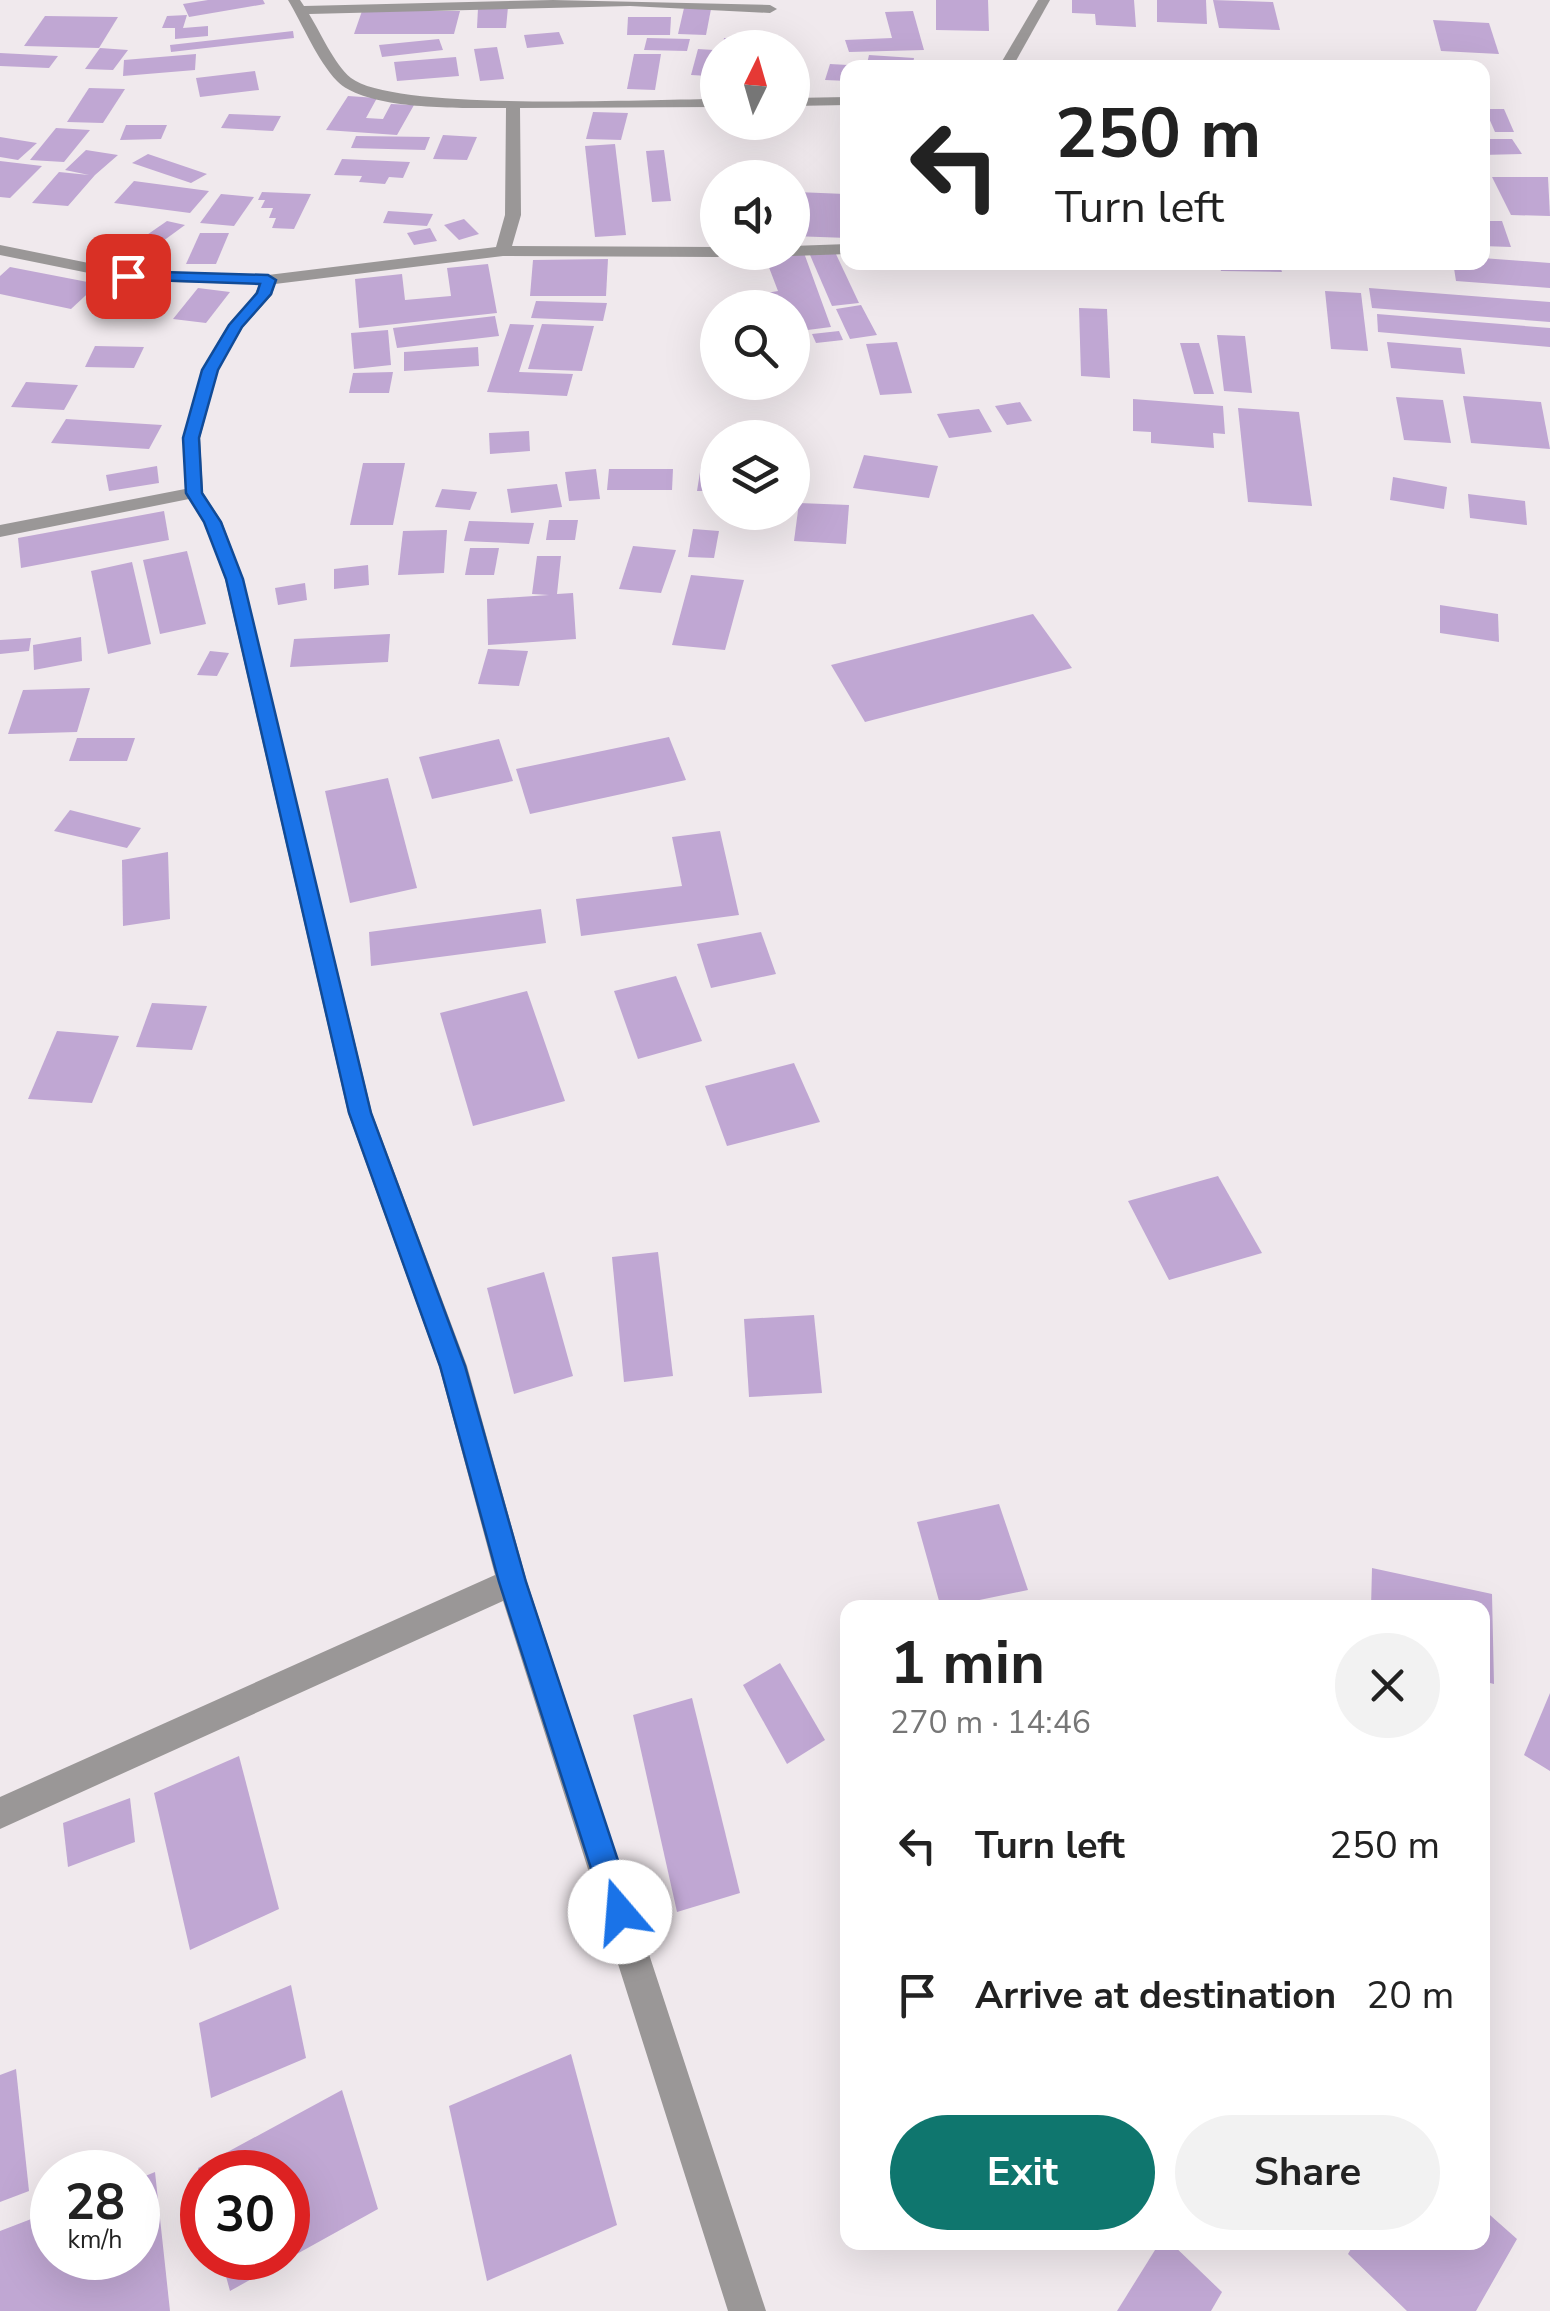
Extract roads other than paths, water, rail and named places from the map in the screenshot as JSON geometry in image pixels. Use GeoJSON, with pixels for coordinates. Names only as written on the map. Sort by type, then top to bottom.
{"type":"FeatureCollection","features":[{"type":"Feature","properties":{"kind":"street"},"geometry":{"type":"LineString","coordinates":[[1010,60],[1044,0]]}},
{"type":"Feature","properties":{"kind":"street"},"geometry":{"type":"LineString","coordinates":[[700,102],[513,104],[401,99],[352,88],[342,80],[299,5],[611,2],[770,9]]}},
{"type":"Feature","properties":{"kind":"street"},"geometry":{"type":"LineString","coordinates":[[810,101],[840,100]]}},
{"type":"Feature","properties":{"kind":"street"},"geometry":{"type":"LineString","coordinates":[[502,251],[513,215],[513,104]]}},
{"type":"Feature","properties":{"kind":"street"},"geometry":{"type":"LineString","coordinates":[[810,250],[840,249]]}},
{"type":"Feature","properties":{"kind":"street"},"geometry":{"type":"LineString","coordinates":[[0,250],[128,276],[268,280],[502,251],[700,252]]}},
{"type":"Feature","properties":{"kind":"street"},"geometry":{"type":"LineString","coordinates":[[268,280],[264,294],[236,325],[210,370],[191,438],[194,493],[213,522],[234,579],[360,1113],[452,1366],[512,1582],[747,2311]]}},
{"type":"Feature","properties":{"kind":"street"},"geometry":{"type":"LineString","coordinates":[[0,530],[194,493]]}},
{"type":"Feature","properties":{"kind":"street"},"geometry":{"type":"LineString","coordinates":[[0,1813],[512,1582]]}}]}
